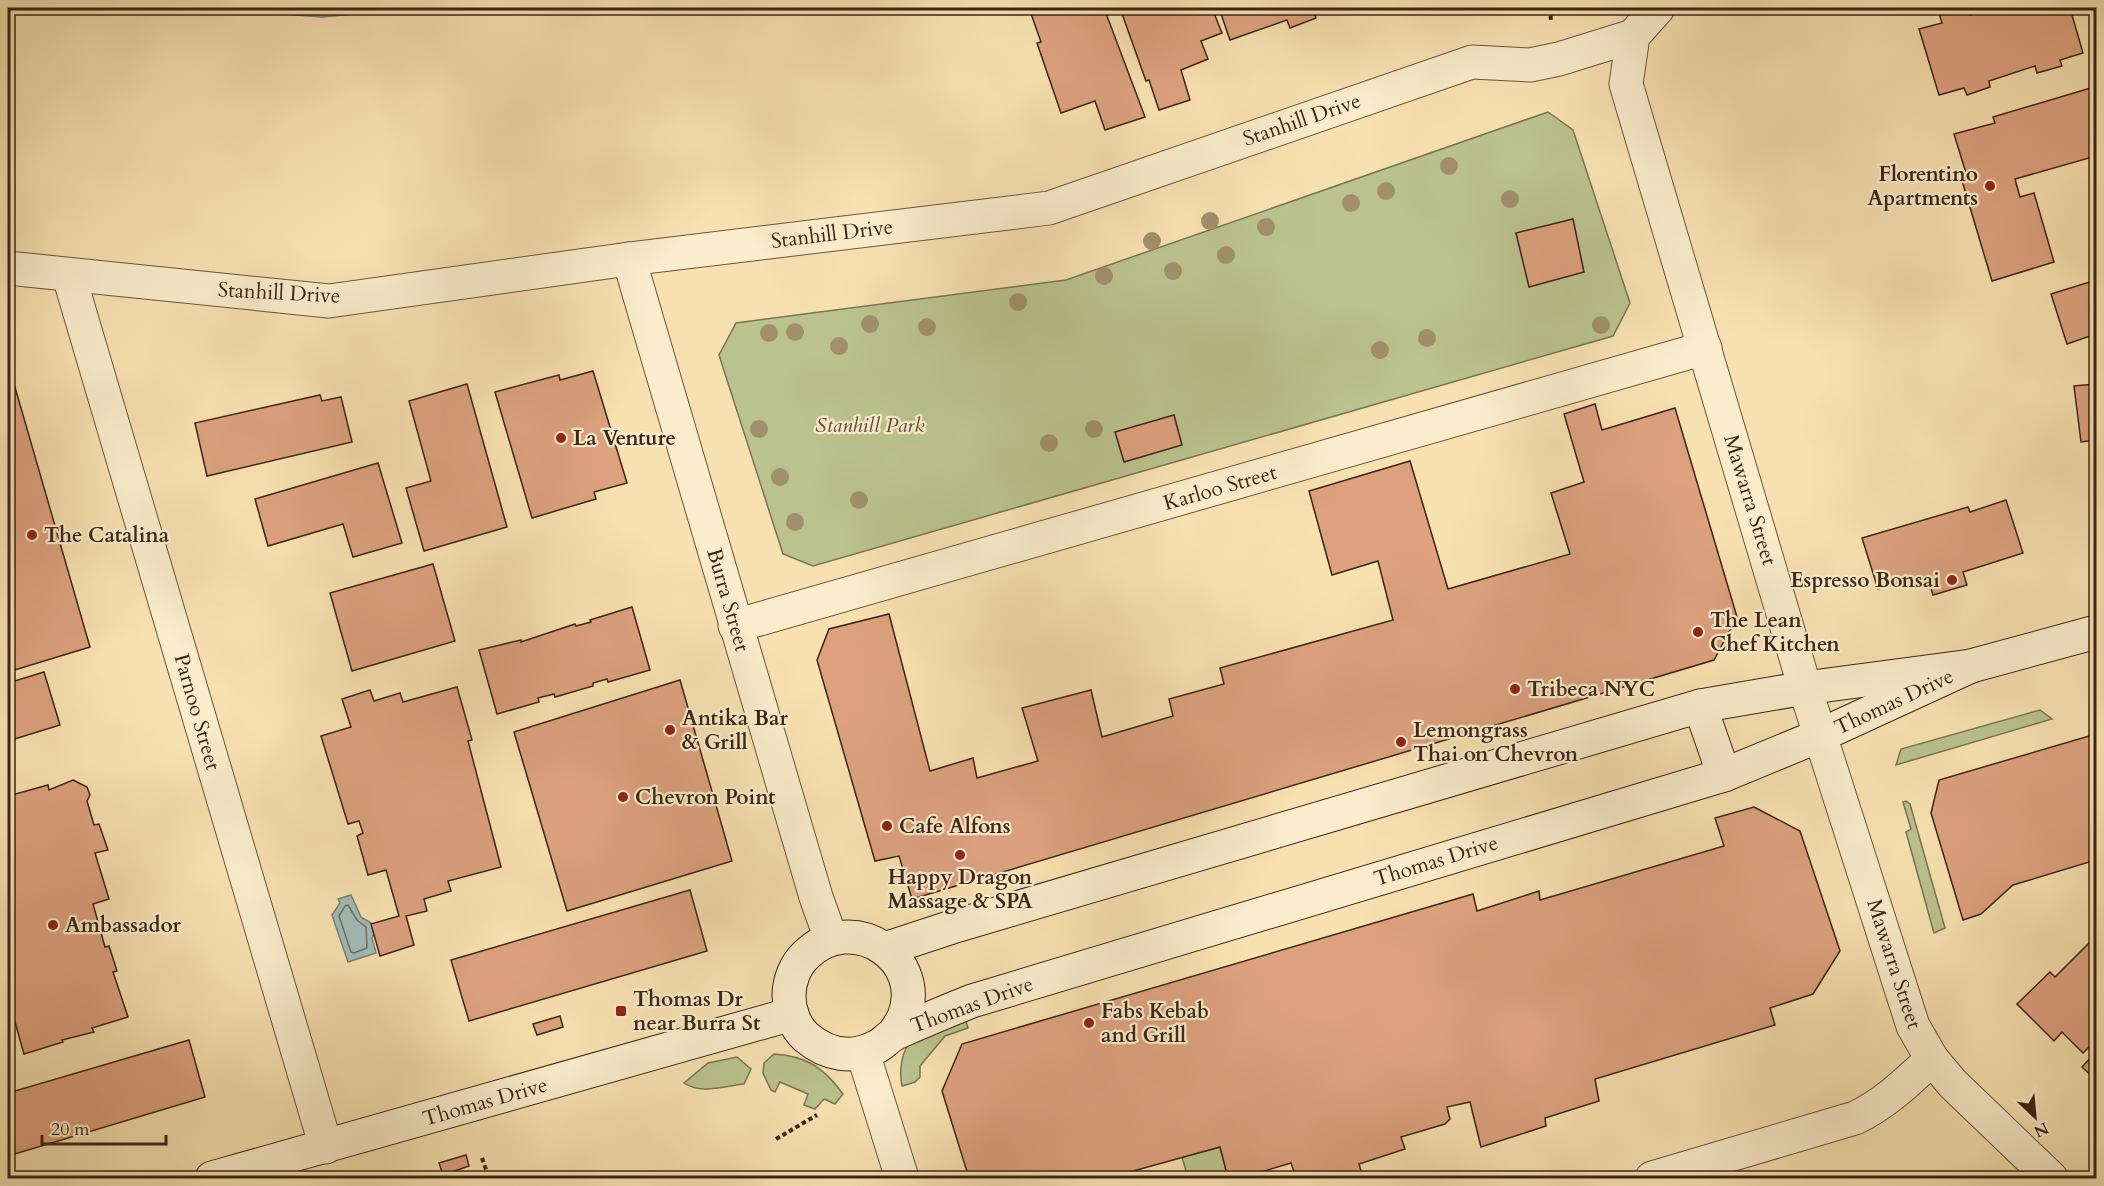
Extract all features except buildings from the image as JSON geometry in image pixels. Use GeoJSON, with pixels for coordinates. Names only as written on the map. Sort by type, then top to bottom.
{"type":"FeatureCollection","features":[{"type":"Feature","properties":{"kind":"street"},"geometry":{"type":"LineString","coordinates":[[1633,36],[1658,8]]}},
{"type":"Feature","properties":{"kind":"street","name":"Mawarra Street"},"geometry":{"type":"LineString","coordinates":[[1633,36],[1626,84],[1805,688],[1902,998],[1913,1026],[1932,1059],[1953,1084],[2051,1179]]}},
{"type":"Feature","properties":{"kind":"street","name":"Stanhill Drive"},"geometry":{"type":"LineString","coordinates":[[8,268],[329,301],[629,259],[1049,208],[1472,62],[1530,65],[1559,59],[1633,36]]}},
{"type":"Feature","properties":{"kind":"street","name":"Burra Street"},"geometry":{"type":"LineString","coordinates":[[629,259],[735,626],[816,897],[831,939]]}},
{"type":"Feature","properties":{"kind":"street","name":"Parnoo Street"},"geometry":{"type":"LineString","coordinates":[[69,276],[326,1147]]}},
{"type":"Feature","properties":{"kind":"street","name":"Karloo Street"},"geometry":{"type":"LineString","coordinates":[[735,626],[1705,348]]}},
{"type":"Feature","properties":{"kind":"street","name":"Thomas Drive"},"geometry":{"type":"LineString","coordinates":[[885,950],[952,927],[1700,706],[1805,688],[1971,666],[2097,632]]}},
{"type":"Feature","properties":{"kind":"street","name":"Thomas Drive"},"geometry":{"type":"LineString","coordinates":[[863,1053],[879,1046],[893,1035],[972,1000],[1724,775],[1821,735],[1971,666]]}},
{"type":"Feature","properties":{"kind":"street"},"geometry":{"type":"LineString","coordinates":[[1700,706],[1724,775]]}},
{"type":"Feature","properties":{"kind":"street","name":"Thomas Drive"},"geometry":{"type":"LineString","coordinates":[[212,1179],[792,1014],[789,996],[792,976],[800,960],[814,946],[845,936],[873,941],[898,963],[906,981],[907,1000],[903,1019],[893,1035]]}},
{"type":"Feature","properties":{"kind":"street"},"geometry":{"type":"LineString","coordinates":[[792,1014],[801,1032],[830,1052],[846,1055],[863,1053],[902,1179]]}},
{"type":"Feature","properties":{"kind":"street"},"geometry":{"type":"LineString","coordinates":[[1652,1179],[1856,1118],[1894,1094],[1932,1059]]}},
{"type":"Feature","properties":{"kind":"path"},"geometry":{"type":"LineString","coordinates":[[776,1139],[817,1115]]}},
{"type":"Feature","properties":{"kind":"path"},"geometry":{"type":"LineString","coordinates":[[482,1158],[489,1179]]}},
{"type":"Feature","properties":{"kind":"green space","name":"Stanhill Park"},"geometry":{"type":"Polygon","coordinates":[[[1548,112],[1573,130],[1630,303],[1613,336],[813,566],[783,554],[719,355],[736,323],[1066,280],[1548,112]]]}},
{"type":"Feature","properties":{"kind":"green space"},"geometry":{"type":"Polygon","coordinates":[[[2040,710],[2052,719],[1896,765],[1901,749],[2040,710]]]}},
{"type":"Feature","properties":{"kind":"green space"},"geometry":{"type":"Polygon","coordinates":[[[1903,802],[1910,804],[1945,928],[1934,933],[1906,832],[1911,829],[1903,802]]]}},
{"type":"Feature","properties":{"kind":"green space"},"geometry":{"type":"Polygon","coordinates":[[[964,1015],[968,1028],[945,1036],[920,1066],[920,1077],[915,1082],[902,1086],[902,1062],[905,1050],[912,1040],[964,1015]]]}},
{"type":"Feature","properties":{"kind":"green space"},"geometry":{"type":"Polygon","coordinates":[[[774,1054],[796,1057],[814,1065],[829,1077],[843,1094],[835,1104],[824,1099],[815,1109],[804,1105],[808,1094],[780,1082],[775,1092],[771,1090],[763,1073],[764,1063],[774,1054]]]}},
{"type":"Feature","properties":{"kind":"green space"},"geometry":{"type":"Polygon","coordinates":[[[737,1057],[751,1069],[744,1084],[706,1089],[691,1087],[684,1083],[708,1063],[737,1057]]]}},
{"type":"Feature","properties":{"kind":"green space"},"geometry":{"type":"Polygon","coordinates":[[[1220,1147],[1228,1178],[1188,1178],[1182,1157],[1220,1147]]]}},
{"type":"Feature","properties":{"kind":"water"},"geometry":{"type":"Polygon","coordinates":[[[200,8],[419,8],[322,17],[200,8]]]}},
{"type":"Feature","properties":{"kind":"water"},"geometry":{"type":"Polygon","coordinates":[[[351,895],[361,917],[371,923],[376,953],[348,962],[332,915],[340,903],[338,899],[351,895]]]}},
{"type":"Feature","properties":{"kind":"place","name":"Florentino Apartments"},"geometry":{"type":"Point","coordinates":[1990,186]}},
{"type":"Feature","properties":{"kind":"place","name":"La Venture"},"geometry":{"type":"Point","coordinates":[561,438]}},
{"type":"Feature","properties":{"kind":"place","name":"The Catalina"},"geometry":{"type":"Point","coordinates":[32,535]}},
{"type":"Feature","properties":{"kind":"place","name":"Espresso Bonsai"},"geometry":{"type":"Point","coordinates":[1952,580]}},
{"type":"Feature","properties":{"kind":"place","name":"The Lean Chef Kitchen"},"geometry":{"type":"Point","coordinates":[1698,632]}},
{"type":"Feature","properties":{"kind":"place","name":"Tribeca NYC"},"geometry":{"type":"Point","coordinates":[1515,689]}},
{"type":"Feature","properties":{"kind":"place","name":"Antika Bar & Grill"},"geometry":{"type":"Point","coordinates":[670,730]}},
{"type":"Feature","properties":{"kind":"place","name":"Lemongrass Thai on Chevron"},"geometry":{"type":"Point","coordinates":[1401,742]}},
{"type":"Feature","properties":{"kind":"place","name":"Chevron Point"},"geometry":{"type":"Point","coordinates":[623,797]}},
{"type":"Feature","properties":{"kind":"place","name":"Cafe Alfons"},"geometry":{"type":"Point","coordinates":[887,826]}},
{"type":"Feature","properties":{"kind":"place","name":"Happy Dragon Massage & SPA"},"geometry":{"type":"Point","coordinates":[960,855]}},
{"type":"Feature","properties":{"kind":"place","name":"Ambassador"},"geometry":{"type":"Point","coordinates":[53,925]}},
{"type":"Feature","properties":{"kind":"place","name":"Thomas Dr near Burra St"},"geometry":{"type":"Point","coordinates":[621,1011]}},
{"type":"Feature","properties":{"kind":"place","name":"Fabs Kebab and Grill"},"geometry":{"type":"Point","coordinates":[1089,1023]}}]}
